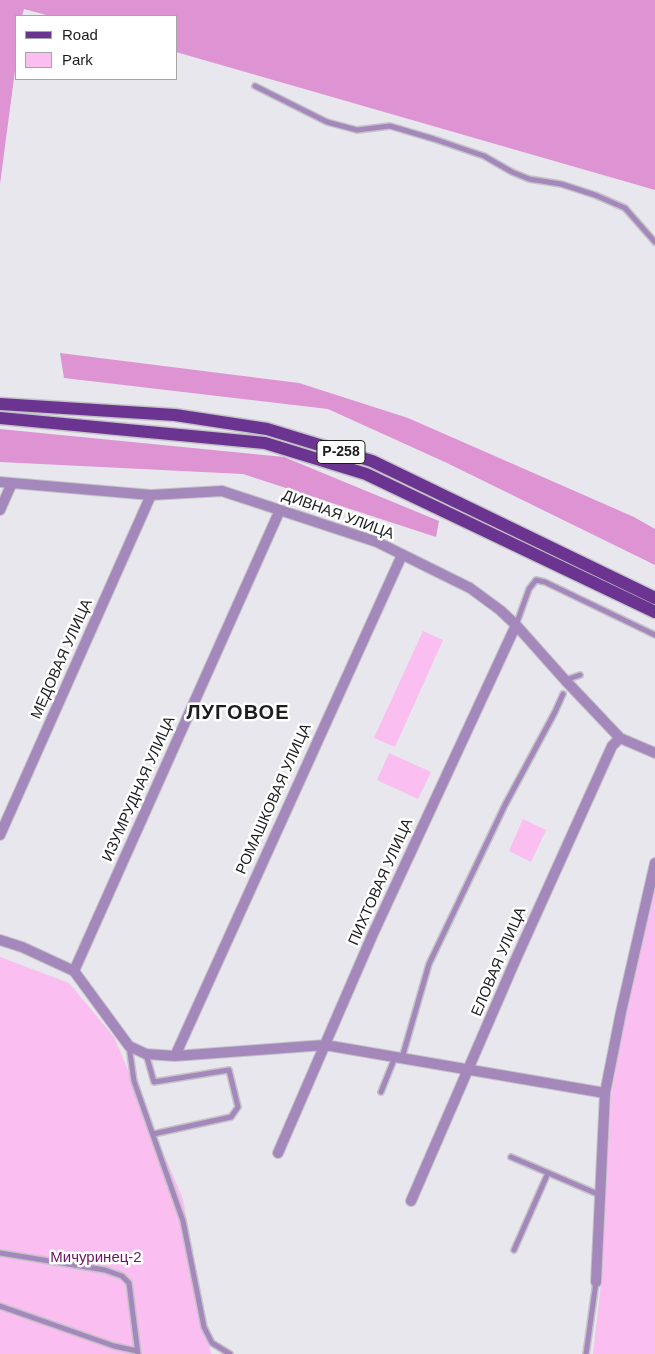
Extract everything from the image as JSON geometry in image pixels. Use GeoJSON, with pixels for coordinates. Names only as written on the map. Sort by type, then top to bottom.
{"type":"FeatureCollection","features":[{"type":"Feature","properties":{"kind":"main road","name":"Р-258"},"geometry":{"type":"LineString","coordinates":[[0,404],[175,415],[267,429],[372,461],[655,598]]}},
{"type":"Feature","properties":{"kind":"main road"},"geometry":{"type":"LineString","coordinates":[[0,418],[265,444],[366,474],[655,612]]}},
{"type":"Feature","properties":{"kind":"street","name":"ДИВНАЯ УЛИЦА"},"geometry":{"type":"LineString","coordinates":[[0,482],[151,495],[222,491],[377,542],[470,588],[500,610],[620,738],[655,752]]}},
{"type":"Feature","properties":{"kind":"street"},"geometry":{"type":"LineString","coordinates":[[0,510],[12,483]]}},
{"type":"Feature","properties":{"kind":"street","name":"МЕДОВАЯ УЛИЦА"},"geometry":{"type":"LineString","coordinates":[[0,835],[151,495]]}},
{"type":"Feature","properties":{"kind":"street","name":"ИЗУМРУДНАЯ УЛИЦА"},"geometry":{"type":"LineString","coordinates":[[74,971],[280,510]]}},
{"type":"Feature","properties":{"kind":"street","name":"РОМАШКОВАЯ УЛИЦА"},"geometry":{"type":"LineString","coordinates":[[174,1056],[402,555]]}},
{"type":"Feature","properties":{"kind":"street","name":"ПИХТОВАЯ УЛИЦА"},"geometry":{"type":"LineString","coordinates":[[278,1153],[388,901],[494,683],[516,625]]}},
{"type":"Feature","properties":{"kind":"street","name":"ЕЛОВАЯ УЛИЦА"},"geometry":{"type":"LineString","coordinates":[[411,1201],[514,961],[612,746],[620,738]]}},
{"type":"Feature","properties":{"kind":"street"},"geometry":{"type":"LineString","coordinates":[[596,1282],[605,1094],[623,1003],[655,863]]}},
{"type":"Feature","properties":{"kind":"street"},"geometry":{"type":"LineString","coordinates":[[0,940],[22,946],[74,971],[129,1046],[146,1054],[174,1056],[325,1045],[605,1094]]}},
{"type":"Feature","properties":{"kind":"lane"},"geometry":{"type":"LineString","coordinates":[[255,86],[327,122],[356,130],[390,126],[484,156],[512,172],[529,179],[561,184],[595,195],[624,208],[655,242]]}},
{"type":"Feature","properties":{"kind":"lane"},"geometry":{"type":"LineString","coordinates":[[516,625],[529,589],[536,580],[545,582],[655,635]]}},
{"type":"Feature","properties":{"kind":"lane"},"geometry":{"type":"LineString","coordinates":[[565,680],[580,674]]}},
{"type":"Feature","properties":{"kind":"lane"},"geometry":{"type":"LineString","coordinates":[[381,1092],[399,1058],[429,964],[504,805],[563,694]]}},
{"type":"Feature","properties":{"kind":"lane"},"geometry":{"type":"LineString","coordinates":[[129,1046],[134,1081],[183,1221],[204,1327],[212,1344],[230,1354]]}},
{"type":"Feature","properties":{"kind":"lane"},"geometry":{"type":"LineString","coordinates":[[146,1054],[154,1082],[229,1070],[238,1107],[232,1117],[153,1134]]}},
{"type":"Feature","properties":{"kind":"lane"},"geometry":{"type":"LineString","coordinates":[[511,1157],[601,1195]]}},
{"type":"Feature","properties":{"kind":"lane"},"geometry":{"type":"LineString","coordinates":[[514,1250],[548,1173]]}},
{"type":"Feature","properties":{"kind":"lane"},"geometry":{"type":"LineString","coordinates":[[0,1253],[105,1270],[122,1276],[129,1282],[138,1352],[114,1346],[0,1306]]}},
{"type":"Feature","properties":{"kind":"lane"},"geometry":{"type":"LineString","coordinates":[[586,1354],[596,1282]]}},
{"type":"Feature","properties":{"kind":"green space"},"geometry":{"type":"Polygon","coordinates":[[[423,631],[443,640],[395,747],[374,738],[423,631]]]}},
{"type":"Feature","properties":{"kind":"green space"},"geometry":{"type":"Polygon","coordinates":[[[389,753],[431,772],[418,799],[377,780],[389,753]]]}},
{"type":"Feature","properties":{"kind":"green space"},"geometry":{"type":"Polygon","coordinates":[[[523,819],[546,830],[531,862],[509,851],[523,819]]]}},
{"type":"Feature","properties":{"kind":"green space"},"geometry":{"type":"Polygon","coordinates":[[[655,872],[655,1354],[593,1354],[601,1283],[611,1096],[625,1014],[655,872]]]}},
{"type":"Feature","properties":{"kind":"green space","name":"Мичуринец-2"},"geometry":{"type":"Polygon","coordinates":[[[0,957],[69,983],[114,1037],[183,1199],[211,1354],[0,1354],[0,957]]]}},
{"type":"Feature","properties":{"kind":"shaded area"},"geometry":{"type":"Polygon","coordinates":[[[0,0],[655,0],[655,190],[178,53],[178,15],[46,15],[24,9],[22,15],[15,15],[15,71],[0,184],[0,0]]]}},
{"type":"Feature","properties":{"kind":"shaded area"},"geometry":{"type":"Polygon","coordinates":[[[60,353],[299,383],[408,418],[634,517],[655,529],[655,565],[447,463],[328,409],[64,378],[60,353]]]}},
{"type":"Feature","properties":{"kind":"shaded area"},"geometry":{"type":"Polygon","coordinates":[[[0,429],[284,457],[439,521],[436,537],[243,474],[0,462],[0,429]]]}},
{"type":"Feature","properties":{"kind":"district","name":"ЛУГОВОЕ"},"geometry":{"type":"Point","coordinates":[238,713]}}]}
